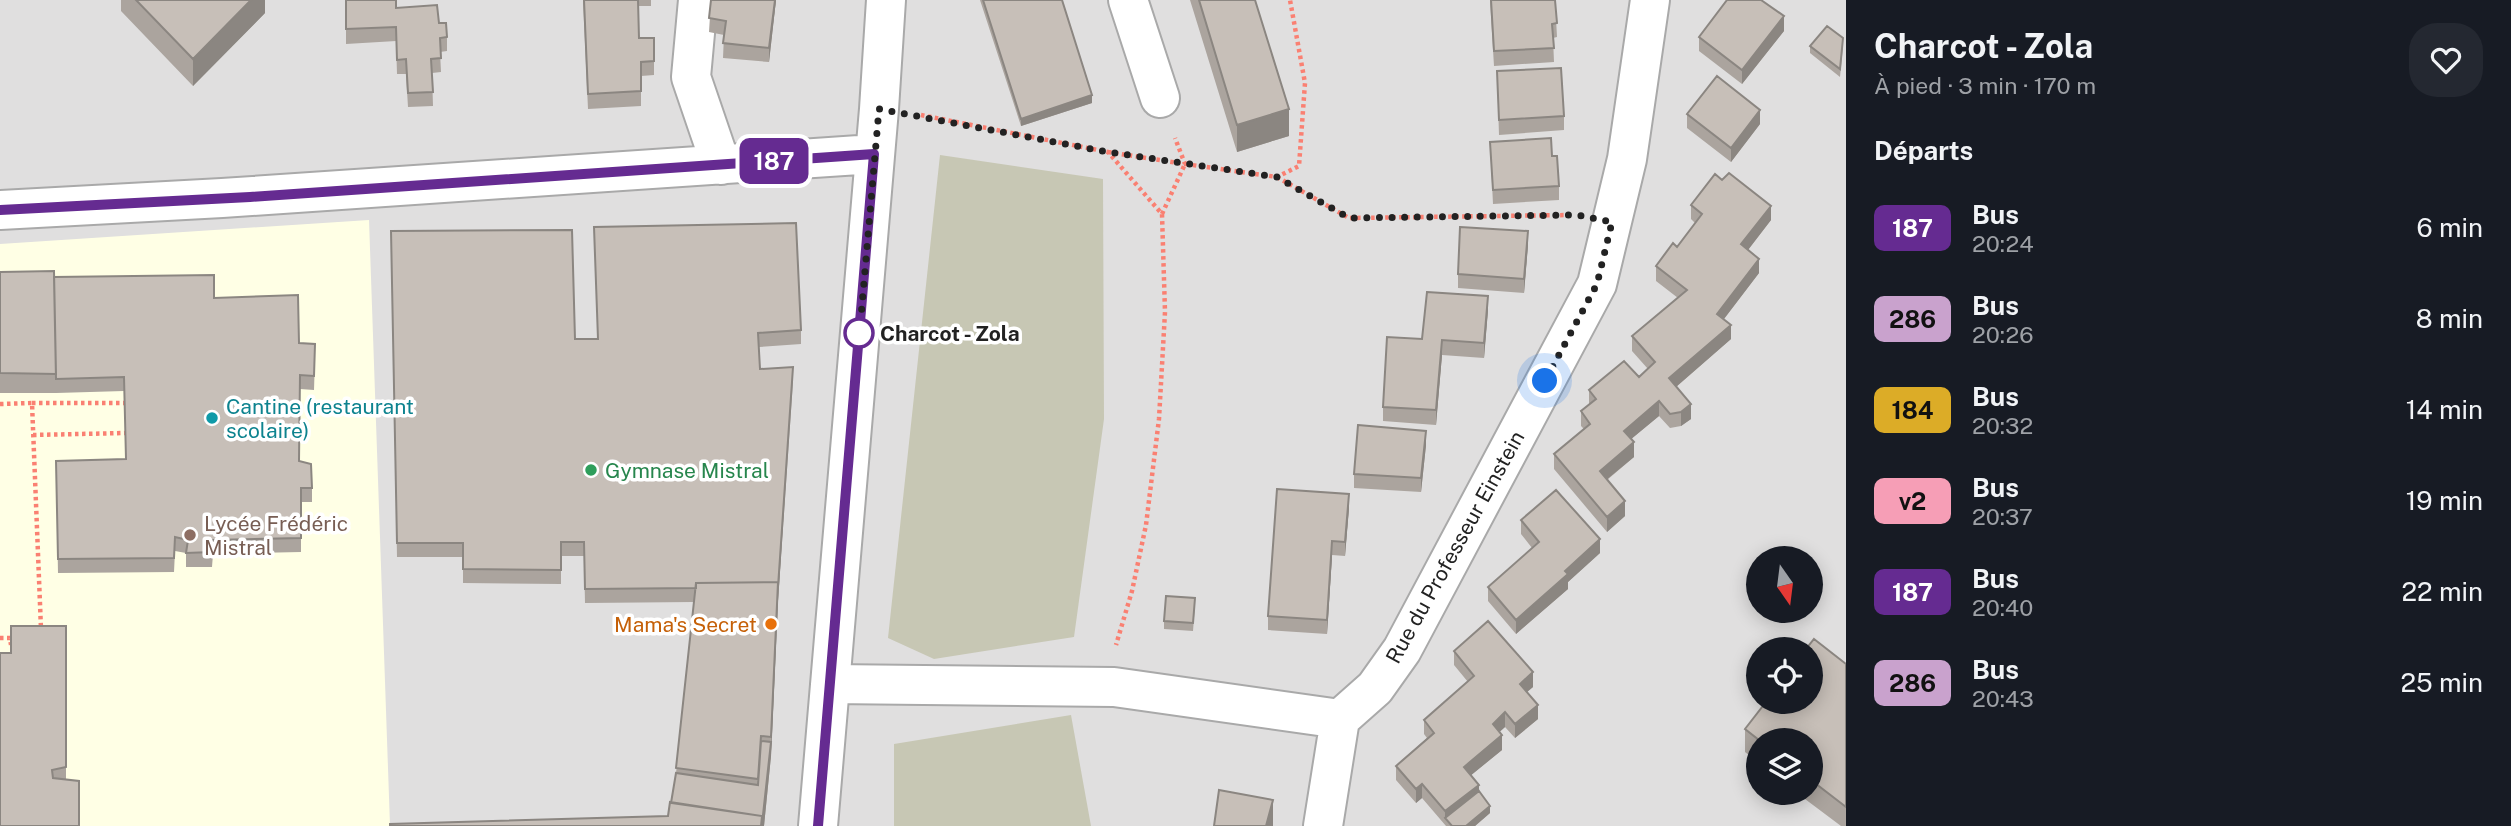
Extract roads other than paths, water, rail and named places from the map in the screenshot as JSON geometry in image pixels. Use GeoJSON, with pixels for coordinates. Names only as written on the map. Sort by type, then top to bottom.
{"type":"FeatureCollection","features":[{"type":"Feature","properties":{"kind":"street"},"geometry":{"type":"LineString","coordinates":[[698,0],[691,78],[721,165]]}},
{"type":"Feature","properties":{"kind":"street"},"geometry":{"type":"LineString","coordinates":[[818,826],[886,0]]}},
{"type":"Feature","properties":{"kind":"street"},"geometry":{"type":"LineString","coordinates":[[1128,0],[1160,98]]}},
{"type":"Feature","properties":{"kind":"street","name":"Rue du Professeur Einstein"},"geometry":{"type":"LineString","coordinates":[[1340,719],[1375,688],[1402,650],[1597,284],[1627,159],[1650,0]]}},
{"type":"Feature","properties":{"kind":"street"},"geometry":{"type":"LineString","coordinates":[[0,210],[222,198],[874,154]]}},
{"type":"Feature","properties":{"kind":"street"},"geometry":{"type":"LineString","coordinates":[[830,684],[1115,687],[1340,719],[1323,826]]}},
{"type":"Feature","properties":{"kind":"place","name":"Charcot - Zola"},"geometry":{"type":"Point","coordinates":[859,333]}},
{"type":"Feature","properties":{"kind":"place","name":"Cantine (restaurant scolaire)"},"geometry":{"type":"Point","coordinates":[212,418]}},
{"type":"Feature","properties":{"kind":"place","name":"Gymnase Mistral"},"geometry":{"type":"Point","coordinates":[591,470]}},
{"type":"Feature","properties":{"kind":"place","name":"Lycée Frédéric Mistral"},"geometry":{"type":"Point","coordinates":[190,535]}},
{"type":"Feature","properties":{"kind":"place","name":"Mama's Secret"},"geometry":{"type":"Point","coordinates":[771,624]}}]}
